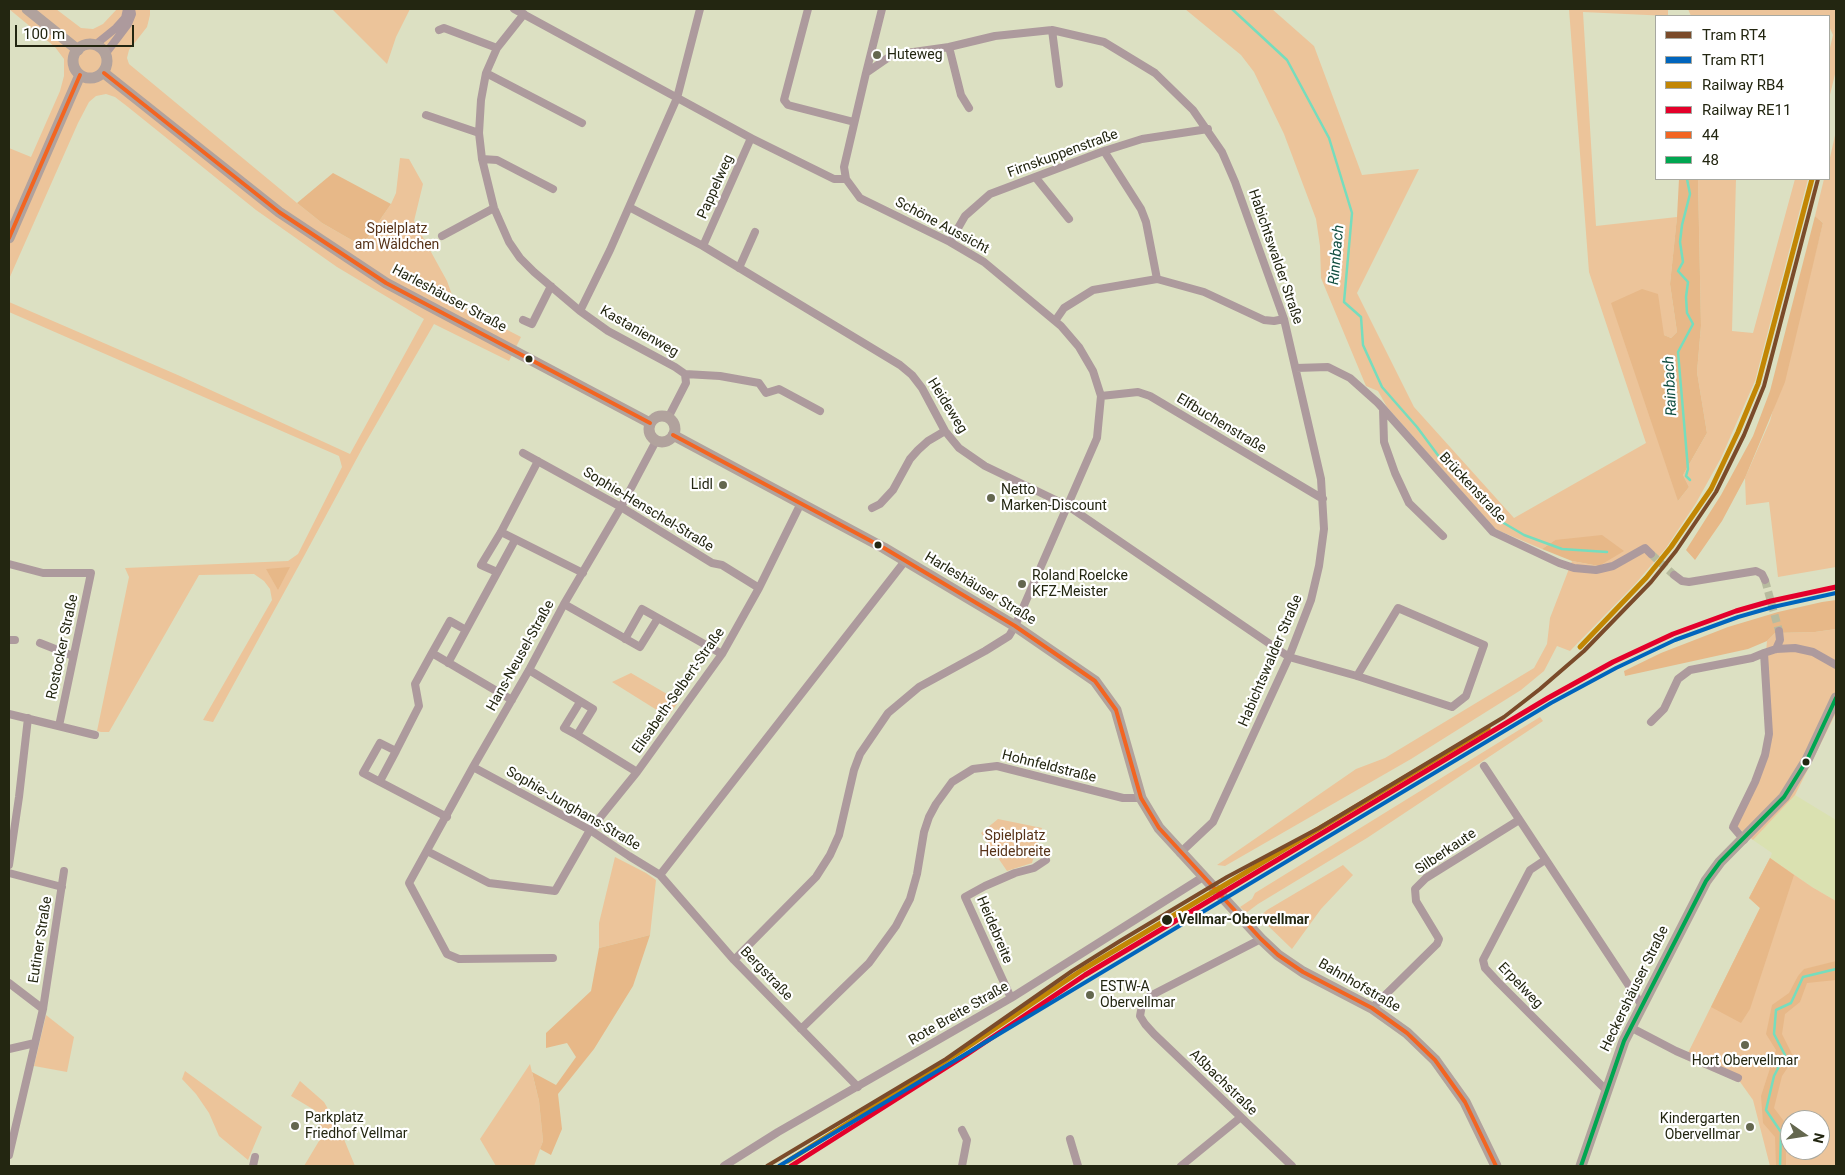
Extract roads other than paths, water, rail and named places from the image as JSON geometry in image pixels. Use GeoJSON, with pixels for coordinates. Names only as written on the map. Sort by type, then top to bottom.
{"type":"FeatureCollection","features":[{"type":"Feature","properties":{"kind":"main road"},"geometry":{"type":"LineString","coordinates":[[27,9],[78,50]]}},
{"type":"Feature","properties":{"kind":"main road"},"geometry":{"type":"LineString","coordinates":[[86,45],[96,45],[106,54],[108,63],[104,73],[90,79],[80,76],[74,68],[73,58],[78,50],[86,45]]}},
{"type":"Feature","properties":{"kind":"main road","name":"Harleshäuser Straße"},"geometry":{"type":"LineString","coordinates":[[104,73],[279,212],[386,283],[651,422]]}},
{"type":"Feature","properties":{"kind":"main road"},"geometry":{"type":"LineString","coordinates":[[9,238],[80,76]]}},
{"type":"Feature","properties":{"kind":"main road"},"geometry":{"type":"LineString","coordinates":[[658,417],[668,418],[674,425],[673,435],[666,442],[656,441],[649,433],[651,422],[658,417]]}},
{"type":"Feature","properties":{"kind":"main road","name":"Harleshäuser Straße"},"geometry":{"type":"LineString","coordinates":[[673,435],[905,561],[1016,626],[1095,681],[1116,710],[1141,798],[1158,828],[1180,853]]}},
{"type":"Feature","properties":{"kind":"main road","name":"Heckershäuser Straße"},"geometry":{"type":"LineString","coordinates":[[1582,1166],[1606,1090],[1630,1027],[1713,869],[1744,840],[1784,797],[1807,760],[1836,698]]}},
{"type":"Feature","properties":{"kind":"main road","name":"Bahnhofstraße"},"geometry":{"type":"LineString","coordinates":[[1180,853],[1261,940],[1278,955],[1304,972],[1372,1008],[1407,1032],[1435,1060],[1465,1102],[1496,1166]]}},
{"type":"Feature","properties":{"kind":"street"},"geometry":{"type":"LineString","coordinates":[[96,45],[125,18],[127,9]]}},
{"type":"Feature","properties":{"kind":"street"},"geometry":{"type":"LineString","coordinates":[[106,54],[128,24],[132,14],[131,9]]}},
{"type":"Feature","properties":{"kind":"street"},"geometry":{"type":"LineString","coordinates":[[514,9],[751,138],[834,179],[846,179],[844,167],[882,9]]}},
{"type":"Feature","properties":{"kind":"street","name":"Kastanienweg"},"geometry":{"type":"LineString","coordinates":[[580,311],[677,98],[700,9]]}},
{"type":"Feature","properties":{"kind":"street"},"geometry":{"type":"LineString","coordinates":[[808,9],[784,100],[788,105],[854,122]]}},
{"type":"Feature","properties":{"kind":"street","name":"Kastanienweg"},"geometry":{"type":"LineString","coordinates":[[524,14],[497,48],[486,72],[480,100],[482,159],[494,208],[509,242],[520,258],[580,311],[608,331],[675,366],[685,374],[720,376],[759,383],[766,393],[779,389],[820,411]]}},
{"type":"Feature","properties":{"kind":"street"},"geometry":{"type":"LineString","coordinates":[[439,30],[444,28],[497,48]]}},
{"type":"Feature","properties":{"kind":"street"},"geometry":{"type":"LineString","coordinates":[[1052,30],[1059,84]]}},
{"type":"Feature","properties":{"kind":"street","name":"Habichtswalder Straße"},"geometry":{"type":"LineString","coordinates":[[866,73],[892,56],[949,47],[995,36],[1052,30],[1104,42],[1155,73],[1193,110],[1208,129],[1222,152],[1235,182],[1284,319],[1321,479],[1324,529],[1319,566],[1311,600],[1289,657],[1213,822],[1180,853]]}},
{"type":"Feature","properties":{"kind":"street"},"geometry":{"type":"LineString","coordinates":[[949,47],[961,95],[969,108]]}},
{"type":"Feature","properties":{"kind":"street"},"geometry":{"type":"LineString","coordinates":[[486,72],[582,124]]}},
{"type":"Feature","properties":{"kind":"street"},"geometry":{"type":"LineString","coordinates":[[426,116],[480,133]]}},
{"type":"Feature","properties":{"kind":"street","name":"Firnskuppenstraße"},"geometry":{"type":"LineString","coordinates":[[950,242],[965,216],[990,194],[1104,151],[1142,139],[1208,129]]}},
{"type":"Feature","properties":{"kind":"street","name":"Pappelweg"},"geometry":{"type":"LineString","coordinates":[[703,246],[751,138]]}},
{"type":"Feature","properties":{"kind":"street"},"geometry":{"type":"LineString","coordinates":[[1104,151],[1141,209],[1146,222],[1157,279]]}},
{"type":"Feature","properties":{"kind":"street"},"geometry":{"type":"LineString","coordinates":[[482,159],[497,160],[553,189]]}},
{"type":"Feature","properties":{"kind":"street"},"geometry":{"type":"LineString","coordinates":[[1036,178],[1069,219]]}},
{"type":"Feature","properties":{"kind":"street","name":"Schöne Aussicht"},"geometry":{"type":"LineString","coordinates":[[846,179],[860,198],[950,242],[984,262],[1055,322],[1079,347],[1093,371],[1101,396],[1097,438],[1016,626]]}},
{"type":"Feature","properties":{"kind":"street","name":"Heideweg"},"geometry":{"type":"LineString","coordinates":[[629,207],[703,246],[900,365],[912,375],[922,388],[945,431],[959,448],[985,466],[1068,506],[1289,657],[1452,706],[1466,696],[1484,645],[1398,608],[1357,676]]}},
{"type":"Feature","properties":{"kind":"street"},"geometry":{"type":"LineString","coordinates":[[442,236],[494,208]]}},
{"type":"Feature","properties":{"kind":"street"},"geometry":{"type":"LineString","coordinates":[[739,268],[755,232]]}},
{"type":"Feature","properties":{"kind":"street"},"geometry":{"type":"LineString","coordinates":[[1055,322],[1064,308],[1092,290],[1157,279],[1204,292],[1264,320],[1284,319]]}},
{"type":"Feature","properties":{"kind":"street"},"geometry":{"type":"LineString","coordinates":[[523,320],[532,324],[551,286]]}},
{"type":"Feature","properties":{"kind":"street","name":"Brückenstraße"},"geometry":{"type":"LineString","coordinates":[[1296,368],[1328,367],[1350,378],[1382,409],[1492,532],[1574,568],[1596,570],[1613,566],[1645,548],[1651,554]]}},
{"type":"Feature","properties":{"kind":"street","name":"Kastanienweg"},"geometry":{"type":"LineString","coordinates":[[668,418],[686,384],[685,374]]}},
{"type":"Feature","properties":{"kind":"street","name":"Elfbuchenstraße"},"geometry":{"type":"LineString","coordinates":[[1101,396],[1138,392],[1150,396],[1322,499]]}},
{"type":"Feature","properties":{"kind":"street"},"geometry":{"type":"LineString","coordinates":[[1382,409],[1384,442],[1395,473],[1409,503],[1443,536]]}},
{"type":"Feature","properties":{"kind":"street"},"geometry":{"type":"LineString","coordinates":[[872,508],[880,504],[893,490],[910,459],[918,450],[928,441],[945,431]]}},
{"type":"Feature","properties":{"kind":"street","name":"Hans-Neusel-Straße"},"geometry":{"type":"LineString","coordinates":[[553,958],[459,959],[447,954],[409,884],[564,604],[621,507],[656,441]]}},
{"type":"Feature","properties":{"kind":"street","name":"Sophie-Henschel-Straße"},"geometry":{"type":"LineString","coordinates":[[523,453],[621,507],[712,563],[722,565],[759,588]]}},
{"type":"Feature","properties":{"kind":"street"},"geometry":{"type":"LineString","coordinates":[[497,572],[481,564],[501,532],[538,461]]}},
{"type":"Feature","properties":{"kind":"street","name":"Elisabeth-Selbert-Straße"},"geometry":{"type":"LineString","coordinates":[[427,851],[488,883],[555,891],[590,830],[637,772],[722,654],[759,588],[801,503]]}},
{"type":"Feature","properties":{"kind":"street"},"geometry":{"type":"LineString","coordinates":[[501,532],[583,573]]}},
{"type":"Feature","properties":{"kind":"street"},"geometry":{"type":"LineString","coordinates":[[448,663],[515,540]]}},
{"type":"Feature","properties":{"kind":"street"},"geometry":{"type":"LineString","coordinates":[[660,875],[905,561]]}},
{"type":"Feature","properties":{"kind":"street","name":"Rostocker Straße"},"geometry":{"type":"LineString","coordinates":[[9,564],[43,573],[91,573],[59,726]]}},
{"type":"Feature","properties":{"kind":"street"},"geometry":{"type":"LineString","coordinates":[[1674,575],[1682,581],[1690,582],[1756,571],[1762,574],[1765,580]]}},
{"type":"Feature","properties":{"kind":"street"},"geometry":{"type":"LineString","coordinates":[[564,604],[640,647],[658,618]]}},
{"type":"Feature","properties":{"kind":"street"},"geometry":{"type":"LineString","coordinates":[[625,639],[642,609],[722,654]]}},
{"type":"Feature","properties":{"kind":"street"},"geometry":{"type":"LineString","coordinates":[[380,781],[419,706],[415,684],[450,620],[466,630]]}},
{"type":"Feature","properties":{"kind":"street"},"geometry":{"type":"LineString","coordinates":[[734,960],[816,877],[830,855],[839,835],[854,770],[860,754],[888,713],[919,687],[1009,636],[1016,626]]}},
{"type":"Feature","properties":{"kind":"street"},"geometry":{"type":"LineString","coordinates":[[1776,649],[1780,640],[1779,631]]}},
{"type":"Feature","properties":{"kind":"street"},"geometry":{"type":"LineString","coordinates":[[40,643],[74,656]]}},
{"type":"Feature","properties":{"kind":"street"},"geometry":{"type":"LineString","coordinates":[[1651,722],[1664,709],[1678,679],[1690,670],[1752,658],[1776,649],[1794,648],[1813,652],[1836,665]]}},
{"type":"Feature","properties":{"kind":"street"},"geometry":{"type":"LineString","coordinates":[[432,653],[512,700]]}},
{"type":"Feature","properties":{"kind":"street"},"geometry":{"type":"LineString","coordinates":[[1744,840],[1733,826],[1755,782],[1765,755],[1769,734],[1764,654]]}},
{"type":"Feature","properties":{"kind":"street"},"geometry":{"type":"LineString","coordinates":[[529,670],[593,709],[577,735]]}},
{"type":"Feature","properties":{"kind":"street"},"geometry":{"type":"LineString","coordinates":[[580,702],[564,728],[637,772]]}},
{"type":"Feature","properties":{"kind":"street"},"geometry":{"type":"LineString","coordinates":[[9,714],[95,735]]}},
{"type":"Feature","properties":{"kind":"street"},"geometry":{"type":"LineString","coordinates":[[9,865],[28,718]]}},
{"type":"Feature","properties":{"kind":"street"},"geometry":{"type":"LineString","coordinates":[[396,751],[380,743],[364,773],[447,817]]}},
{"type":"Feature","properties":{"kind":"street","name":"Hohnfeldstraße"},"geometry":{"type":"LineString","coordinates":[[801,1029],[869,963],[896,926],[910,899],[929,817],[952,782],[973,769],[997,766],[1123,798],[1141,798]]}},
{"type":"Feature","properties":{"kind":"street"},"geometry":{"type":"LineString","coordinates":[[1484,766],[1544,860],[1641,1004]]}},
{"type":"Feature","properties":{"kind":"street","name":"Sophie-Junghans-Straße"},"geometry":{"type":"LineString","coordinates":[[473,767],[590,830],[660,875]]}},
{"type":"Feature","properties":{"kind":"street","name":"Silberkaute"},"geometry":{"type":"LineString","coordinates":[[1372,1008],[1437,944],[1439,939],[1416,901],[1415,889],[1426,878],[1519,820]]}},
{"type":"Feature","properties":{"kind":"street","name":"Heidebreite"},"geometry":{"type":"LineString","coordinates":[[1011,998],[964,897],[1015,873],[1034,868],[1046,860]]}},
{"type":"Feature","properties":{"kind":"street","name":"Erpelweg"},"geometry":{"type":"LineString","coordinates":[[1544,860],[1530,870],[1483,960],[1485,968],[1606,1090]]}},
{"type":"Feature","properties":{"kind":"street","name":"Eutiner Straße"},"geometry":{"type":"LineString","coordinates":[[9,1155],[11,1137],[43,1010],[64,871]]}},
{"type":"Feature","properties":{"kind":"street","name":"Eutiner Straße"},"geometry":{"type":"LineString","coordinates":[[9,873],[62,887]]}},
{"type":"Feature","properties":{"kind":"street","name":"Bergstraße"},"geometry":{"type":"LineString","coordinates":[[660,875],[734,960],[858,1088]]}},
{"type":"Feature","properties":{"kind":"street","name":"Rote Breite Straße"},"geometry":{"type":"LineString","coordinates":[[724,1166],[778,1132],[858,1088],[1011,998],[1206,880]]}},
{"type":"Feature","properties":{"kind":"street","name":"Aßbachstraße"},"geometry":{"type":"LineString","coordinates":[[1261,940],[1150,996],[1142,1006],[1140,1016],[1154,1034],[1292,1166]]}},
{"type":"Feature","properties":{"kind":"street"},"geometry":{"type":"LineString","coordinates":[[9,983],[43,1010]]}},
{"type":"Feature","properties":{"kind":"street"},"geometry":{"type":"LineString","coordinates":[[1630,1027],[1676,1051],[1738,1078]]}},
{"type":"Feature","properties":{"kind":"street"},"geometry":{"type":"LineString","coordinates":[[9,1050],[35,1043]]}},
{"type":"Feature","properties":{"kind":"street"},"geometry":{"type":"LineString","coordinates":[[1181,1166],[1241,1117]]}},
{"type":"Feature","properties":{"kind":"street"},"geometry":{"type":"LineString","coordinates":[[962,1130],[967,1140],[962,1166]]}},
{"type":"Feature","properties":{"kind":"street"},"geometry":{"type":"LineString","coordinates":[[1070,1139],[1078,1166]]}},
{"type":"Feature","properties":{"kind":"street"},"geometry":{"type":"LineString","coordinates":[[253,1166],[255,1157]]}},
{"type":"Feature","properties":{"kind":"waterway","name":"Rinnbach"},"geometry":{"type":"LineString","coordinates":[[1232,9],[1287,60],[1329,138],[1352,213],[1344,302],[1361,317],[1363,345],[1382,387],[1417,427],[1440,458],[1497,519],[1524,535],[1562,549],[1607,552]]}},
{"type":"Feature","properties":{"kind":"waterway","name":"Rainbach"},"geometry":{"type":"LineString","coordinates":[[1687,180],[1690,194],[1682,225],[1680,242],[1683,262],[1678,271],[1688,282],[1686,297],[1687,313],[1693,324],[1678,352],[1688,469],[1686,476],[1690,480]]}},
{"type":"Feature","properties":{"kind":"waterway"},"geometry":{"type":"LineString","coordinates":[[1780,1166],[1781,1132],[1766,1110],[1774,1076],[1785,1055],[1774,1034],[1776,1010],[1791,1003],[1803,977],[1836,969]]}},
{"type":"Feature","properties":{"kind":"tunnel"},"geometry":{"type":"LineString","coordinates":[[1651,554],[1674,575]]}},
{"type":"Feature","properties":{"kind":"tunnel"},"geometry":{"type":"LineString","coordinates":[[1765,580],[1779,631]]}},
{"type":"Feature","properties":{"kind":"tram line","name":"RT4"},"geometry":{"type":"LineString","coordinates":[[767,1166],[946,1059],[1072,971],[1120,941],[1227,877],[1319,828],[1504,717],[1584,651],[1651,582],[1676,551],[1716,492],[1744,435],[1764,386],[1818,180]]}},
{"type":"Feature","properties":{"kind":"tram line","name":"RT1"},"geometry":{"type":"LineString","coordinates":[[779,1166],[1551,703],[1616,668],[1675,640],[1738,617],[1836,593]]}},
{"type":"Feature","properties":{"kind":"rail line","name":"RB4"},"geometry":{"type":"LineString","coordinates":[[1580,647],[1646,578],[1671,547],[1711,489],[1758,384],[1812,180]]}},
{"type":"Feature","properties":{"kind":"rail line","name":"RE11"},"geometry":{"type":"LineString","coordinates":[[791,1166],[966,1055],[1085,975],[1548,698],[1613,662],[1673,634],[1736,611],[1771,601],[1836,587]]}},
{"type":"Feature","properties":{"kind":"rail line","name":"RB4"},"geometry":{"type":"LineString","coordinates":[[788,1161],[963,1050],[1082,970],[1488,728]]}},
{"type":"Feature","properties":{"kind":"place","name":"Huteweg"},"geometry":{"type":"Point","coordinates":[877,55]}},
{"type":"Feature","properties":{"kind":"place","name":"Lidl"},"geometry":{"type":"Point","coordinates":[723,485]}},
{"type":"Feature","properties":{"kind":"place","name":"Netto Marken-Discount"},"geometry":{"type":"Point","coordinates":[991,498]}},
{"type":"Feature","properties":{"kind":"place","name":"Roland Roelcke KFZ-Meister"},"geometry":{"type":"Point","coordinates":[1022,584]}},
{"type":"Feature","properties":{"kind":"place","name":"Vellmar-Obervellmar"},"geometry":{"type":"Point","coordinates":[1167,920]}},
{"type":"Feature","properties":{"kind":"place","name":"ESTW-A Obervellmar"},"geometry":{"type":"Point","coordinates":[1090,995]}},
{"type":"Feature","properties":{"kind":"place","name":"Hort Obervellmar"},"geometry":{"type":"Point","coordinates":[1745,1045]}},
{"type":"Feature","properties":{"kind":"place","name":"Parkplatz Friedhof Vellmar"},"geometry":{"type":"Point","coordinates":[295,1126]}},
{"type":"Feature","properties":{"kind":"place","name":"Kindergarten Obervellmar"},"geometry":{"type":"Point","coordinates":[1750,1127]}},
{"type":"Feature","properties":{"kind":"park label","name":"Spielplatz am Wäldchen"},"geometry":{"type":"Point","coordinates":[397,237]}},
{"type":"Feature","properties":{"kind":"park label","name":"Spielplatz Heidebreite"},"geometry":{"type":"Point","coordinates":[1015,844]}}]}
